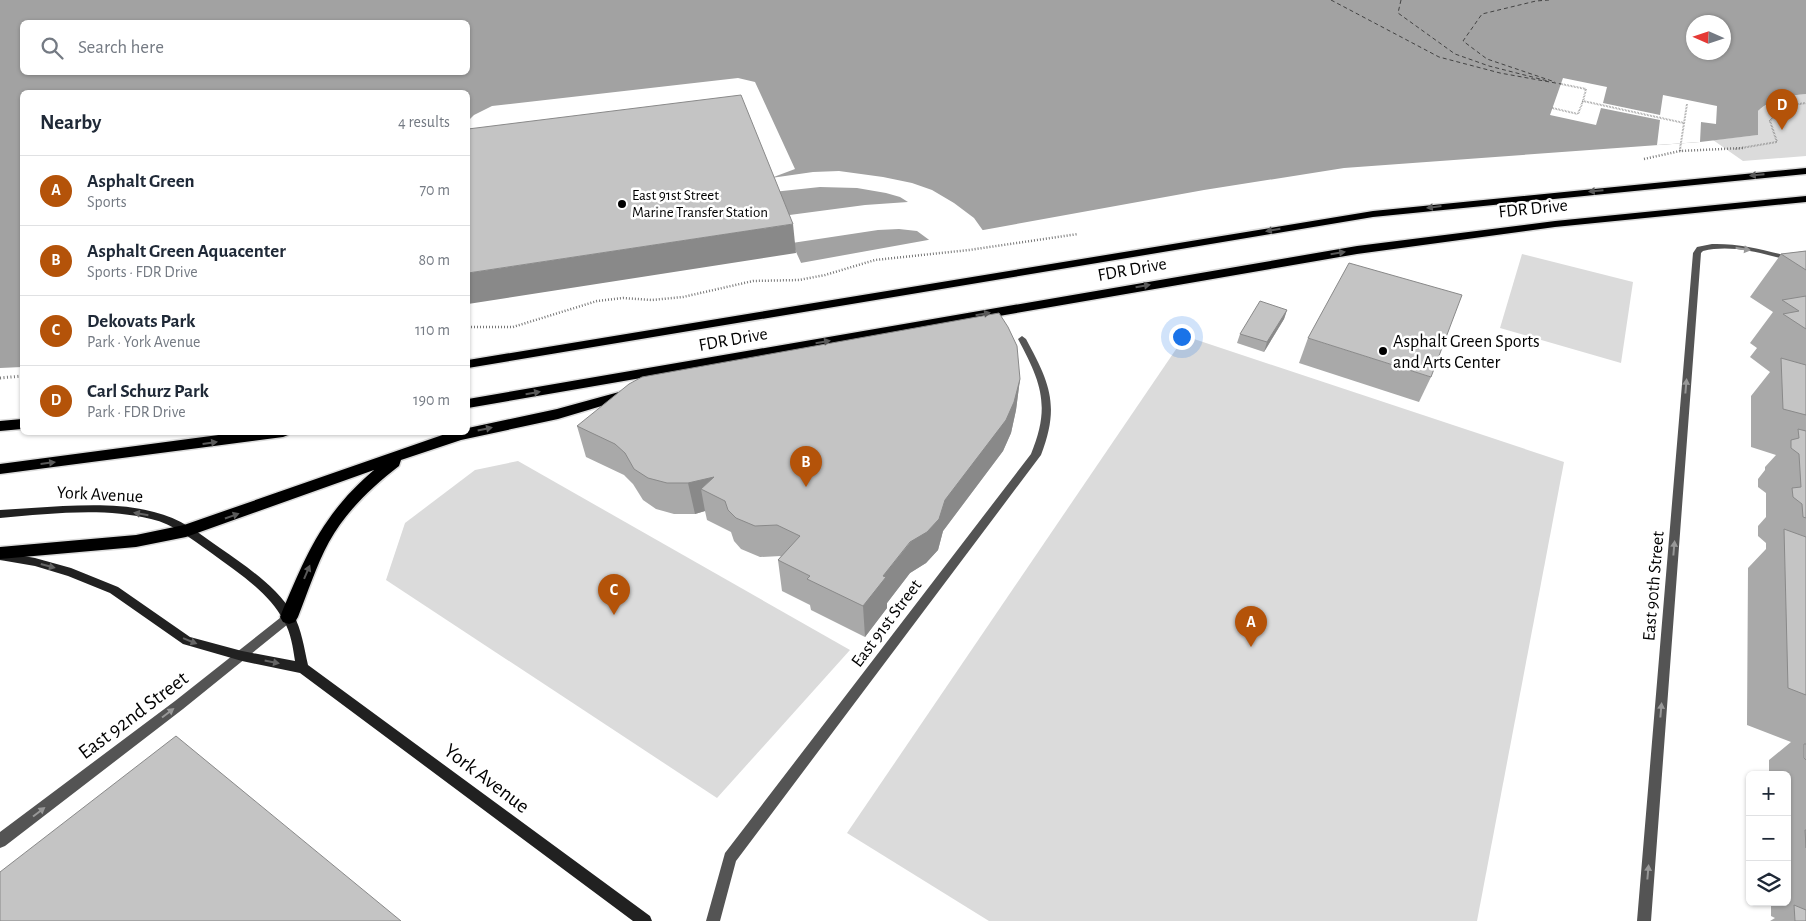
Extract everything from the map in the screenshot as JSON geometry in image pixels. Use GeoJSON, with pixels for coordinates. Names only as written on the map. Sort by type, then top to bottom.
{"type":"FeatureCollection","features":[{"type":"Feature","properties":{"kind":"highway","name":"FDR Drive"},"geometry":{"type":"LineString","coordinates":[[470,364],[1373,214],[1806,170]]}},
{"type":"Feature","properties":{"kind":"highway","name":"FDR Drive"},"geometry":{"type":"LineString","coordinates":[[470,404],[1357,250],[1546,225],[1806,199]]}},
{"type":"Feature","properties":{"kind":"highway"},"geometry":{"type":"LineString","coordinates":[[470,433],[558,414],[775,351]]}},
{"type":"Feature","properties":{"kind":"highway"},"geometry":{"type":"LineString","coordinates":[[0,426],[20,424]]}},
{"type":"Feature","properties":{"kind":"highway"},"geometry":{"type":"LineString","coordinates":[[0,469],[260,435]]}},
{"type":"Feature","properties":{"kind":"highway"},"geometry":{"type":"LineString","coordinates":[[0,554],[120,543],[186,531],[459,435]]}},
{"type":"Feature","properties":{"kind":"highway"},"geometry":{"type":"LineString","coordinates":[[289,617],[316,550],[332,526],[366,484],[406,453]]}},
{"type":"Feature","properties":{"kind":"main road","name":"York Avenue"},"geometry":{"type":"LineString","coordinates":[[0,514],[48,510],[127,511],[171,521],[235,564],[262,585],[289,617],[303,668]]}},
{"type":"Feature","properties":{"kind":"main road","name":"York Avenue"},"geometry":{"type":"LineString","coordinates":[[0,554],[71,572],[114,590],[187,640],[242,656],[303,668],[645,921]]}},
{"type":"Feature","properties":{"kind":"street","name":"East 90th Street"},"geometry":{"type":"LineString","coordinates":[[1644,921],[1697,253],[1700,249],[1706,247],[1729,247],[1806,263]]}},
{"type":"Feature","properties":{"kind":"street","name":"East 91st Street"},"geometry":{"type":"LineString","coordinates":[[712,921],[730,858],[1036,455],[1048,421],[1048,409],[1040,373],[1022,339]]}},
{"type":"Feature","properties":{"kind":"street","name":"East 92nd Street"},"geometry":{"type":"LineString","coordinates":[[0,841],[242,656],[289,617]]}},
{"type":"Feature","properties":{"kind":"path"},"geometry":{"type":"LineString","coordinates":[[1552,108],[1578,114],[1586,90],[1561,84]]}},
{"type":"Feature","properties":{"kind":"path"},"geometry":{"type":"LineString","coordinates":[[1582,101],[1684,123]]}},
{"type":"Feature","properties":{"kind":"path"},"geometry":{"type":"LineString","coordinates":[[1644,160],[1680,151],[1734,149],[1777,142],[1770,121],[1773,115],[1780,110],[1806,103]]}},
{"type":"Feature","properties":{"kind":"path"},"geometry":{"type":"LineString","coordinates":[[1680,151],[1687,104]]}},
{"type":"Feature","properties":{"kind":"path"},"geometry":{"type":"LineString","coordinates":[[0,378],[20,376]]}},
{"type":"Feature","properties":{"kind":"shaded area"},"geometry":{"type":"Polygon","coordinates":[[[0,0],[1806,0],[1806,94],[1780,98],[1768,103],[1758,111],[1758,135],[1700,142],[1344,168],[1204,190],[784,266],[470,315],[470,90],[20,90],[20,367],[0,368],[0,0]]]}},
{"type":"Feature","properties":{"kind":"shaded area"},"geometry":{"type":"Polygon","coordinates":[[[1806,94],[1806,156],[1743,161],[1713,140],[1758,135],[1758,111],[1775,100],[1806,94]]]}},
{"type":"Feature","properties":{"kind":"shaded area"},"geometry":{"type":"Polygon","coordinates":[[[1522,254],[1633,282],[1621,363],[1500,328],[1522,254]]]}},
{"type":"Feature","properties":{"kind":"shaded area"},"geometry":{"type":"Polygon","coordinates":[[[1185,336],[1564,462],[1477,921],[989,921],[847,833],[1185,336]]]}},
{"type":"Feature","properties":{"kind":"shaded area"},"geometry":{"type":"Polygon","coordinates":[[[518,461],[850,650],[717,798],[386,580],[405,523],[475,470],[518,461]]]}},
{"type":"Feature","properties":{"kind":"pier","name":"East 91st Street Marine Transfer Station"},"geometry":{"type":"Polygon","coordinates":[[[738,78],[755,82],[795,169],[771,178],[813,172],[839,171],[912,183],[932,190],[954,203],[974,218],[984,232],[932,242],[917,231],[899,229],[878,230],[792,243],[802,265],[470,317],[470,119],[492,106],[738,78]],[[820,187],[773,192],[782,216],[865,205],[908,202],[900,197],[857,188],[820,187]]]}},
{"type":"Feature","properties":{"kind":"pier"},"geometry":{"type":"Polygon","coordinates":[[[1563,78],[1607,87],[1603,103],[1660,115],[1663,95],[1717,106],[1716,124],[1701,122],[1700,142],[1657,145],[1660,120],[1601,108],[1596,125],[1550,115],[1563,78]]]}},
{"type":"Feature","properties":{"kind":"building","name":"East 91st Street Marine Transfer Station"},"geometry":{"type":"Polygon","coordinates":[[[741,95],[793,224],[470,273],[470,129],[741,95]]]}},
{"type":"Feature","properties":{"kind":"building"},"geometry":{"type":"Polygon","coordinates":[[[1806,251],[1806,270],[1781,254],[1806,251]]]}},
{"type":"Feature","properties":{"kind":"building"},"geometry":{"type":"Polygon","coordinates":[[[1349,263],[1462,295],[1431,377],[1308,338],[1349,263]]]}},
{"type":"Feature","properties":{"kind":"building"},"geometry":{"type":"Polygon","coordinates":[[[1806,296],[1806,329],[1783,314],[1799,311],[1782,300],[1806,296]]]}},
{"type":"Feature","properties":{"kind":"building"},"geometry":{"type":"Polygon","coordinates":[[[1260,301],[1287,310],[1267,342],[1240,334],[1260,301]]]}},
{"type":"Feature","properties":{"kind":"building"},"geometry":{"type":"Polygon","coordinates":[[[999,313],[1017,346],[1020,379],[1014,402],[1006,420],[945,500],[939,519],[927,532],[910,542],[883,576],[886,577],[863,606],[807,579],[810,576],[778,560],[800,536],[777,525],[755,526],[736,518],[728,510],[725,501],[701,489],[714,477],[688,483],[667,483],[648,478],[634,469],[625,453],[615,444],[577,426],[629,384],[642,377],[999,313]]]}},
{"type":"Feature","properties":{"kind":"building"},"geometry":{"type":"Polygon","coordinates":[[[1781,358],[1806,365],[1806,415],[1783,409],[1781,358]]]}},
{"type":"Feature","properties":{"kind":"building"},"geometry":{"type":"Polygon","coordinates":[[[1798,429],[1806,431],[1806,518],[1803,517],[1802,504],[1793,497],[1792,488],[1801,487],[1799,454],[1791,448],[1791,440],[1799,438],[1798,429]]]}},
{"type":"Feature","properties":{"kind":"building"},"geometry":{"type":"Polygon","coordinates":[[[1784,529],[1806,537],[1806,695],[1788,688],[1784,529]]]}},
{"type":"Feature","properties":{"kind":"building"},"geometry":{"type":"Polygon","coordinates":[[[176,736],[401,921],[0,921],[0,872],[176,736]]]}},
{"type":"Feature","properties":{"kind":"building"},"geometry":{"type":"Polygon","coordinates":[[[1804,744],[1806,744],[1806,760],[1804,758],[1804,744]]]}},
{"type":"Feature","properties":{"kind":"building"},"geometry":{"type":"Polygon","coordinates":[[[1794,905],[1806,910],[1806,921],[1795,921],[1794,905]]]}},
{"type":"Feature","properties":{"kind":"ferry route"},"geometry":{"type":"LineString","coordinates":[[1331,0],[1439,57],[1500,73],[1561,84]]}},
{"type":"Feature","properties":{"kind":"ferry route"},"geometry":{"type":"LineString","coordinates":[[1401,0],[1398,13],[1455,54],[1489,66],[1548,81]]}},
{"type":"Feature","properties":{"kind":"ferry route"},"geometry":{"type":"LineString","coordinates":[[1549,0],[1536,1],[1482,14],[1463,41],[1487,59],[1555,82]]}},
{"type":"Feature","properties":{"kind":"place","name":"Carl Schurz Park"},"geometry":{"type":"Point","coordinates":[1782,130]}},
{"type":"Feature","properties":{"kind":"place","name":"East 91st Street Marine Transfer Station"},"geometry":{"type":"Point","coordinates":[622,204]}},
{"type":"Feature","properties":{"kind":"place","name":"Asphalt Green Sports and Arts Center"},"geometry":{"type":"Point","coordinates":[1383,351]}},
{"type":"Feature","properties":{"kind":"place","name":"Asphalt Green Aquacenter"},"geometry":{"type":"Point","coordinates":[806,487]}},
{"type":"Feature","properties":{"kind":"place","name":"Dekovats Park"},"geometry":{"type":"Point","coordinates":[614,615]}},
{"type":"Feature","properties":{"kind":"place","name":"Asphalt Green"},"geometry":{"type":"Point","coordinates":[1251,647]}}]}
